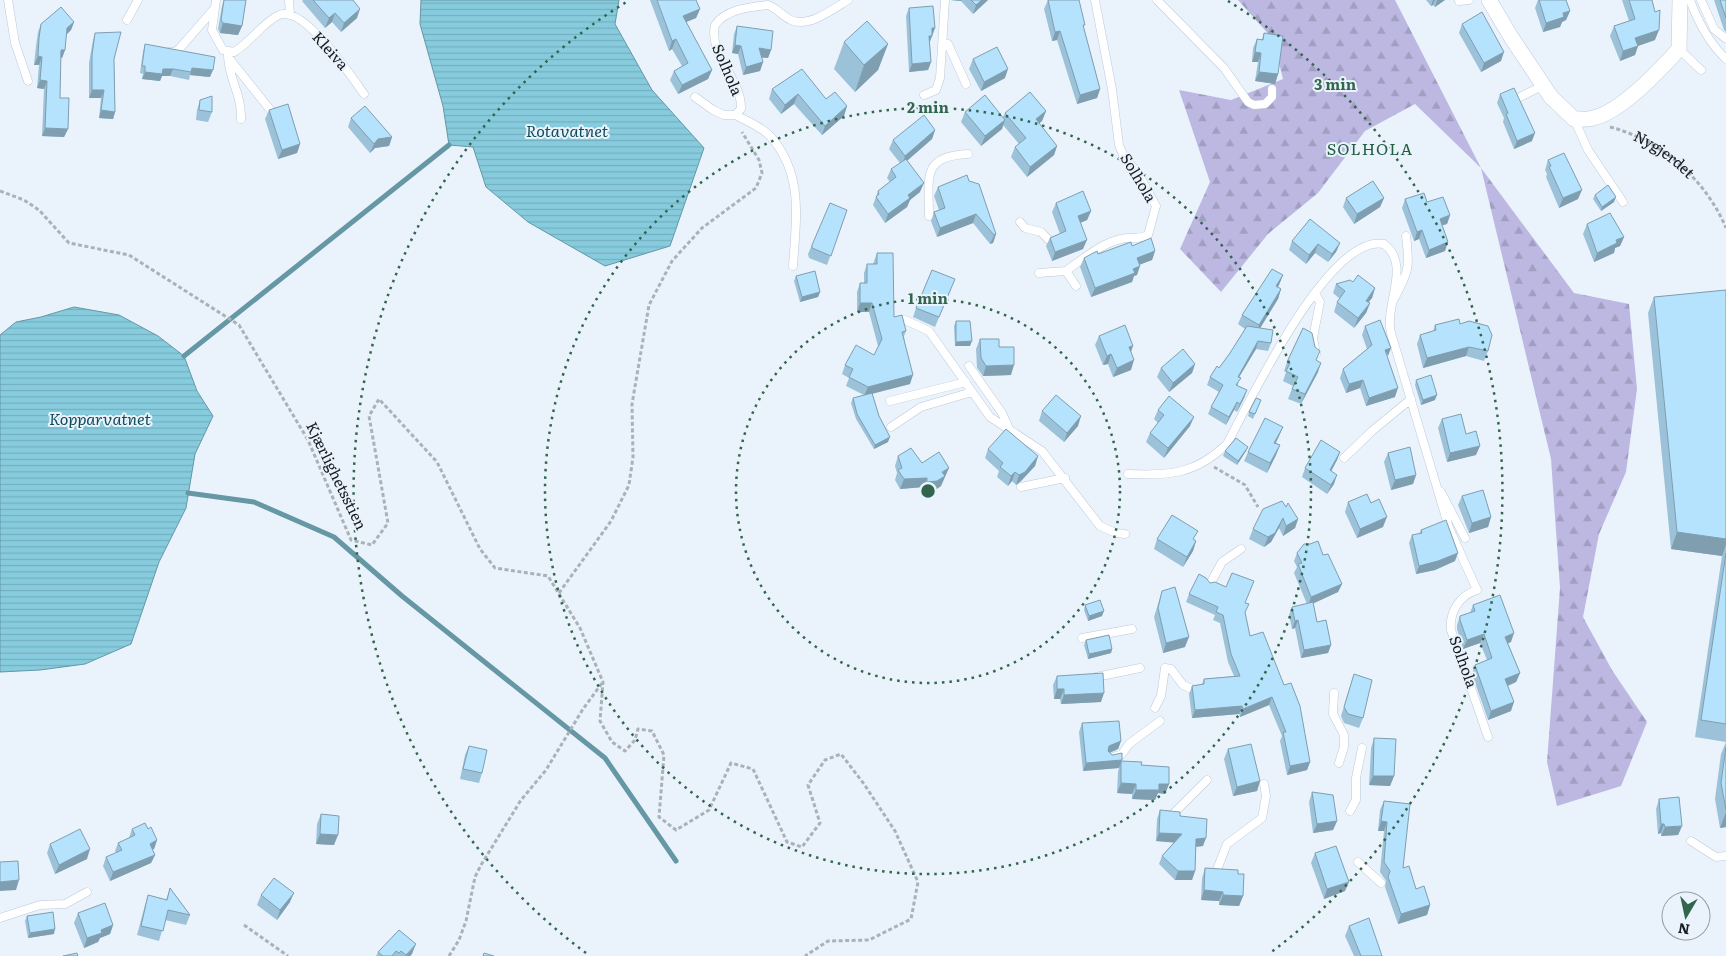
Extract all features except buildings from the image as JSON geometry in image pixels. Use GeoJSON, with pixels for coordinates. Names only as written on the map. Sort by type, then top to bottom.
{"type":"FeatureCollection","features":[{"type":"Feature","properties":{"kind":"street"},"geometry":{"type":"LineString","coordinates":[[1489,0],[1551,97],[1574,118],[1593,119],[1621,103],[1642,87],[1678,49],[1680,0]]}},
{"type":"Feature","properties":{"kind":"lane"},"geometry":{"type":"LineString","coordinates":[[8,0],[15,43],[28,81]]}},
{"type":"Feature","properties":{"kind":"lane"},"geometry":{"type":"LineString","coordinates":[[128,20],[138,0]]}},
{"type":"Feature","properties":{"kind":"lane"},"geometry":{"type":"LineString","coordinates":[[216,0],[212,30],[223,50],[272,112]]}},
{"type":"Feature","properties":{"kind":"lane"},"geometry":{"type":"LineString","coordinates":[[228,55],[242,47],[280,15],[290,15],[289,0]]}},
{"type":"Feature","properties":{"kind":"lane","name":"Solhola"},"geometry":{"type":"LineString","coordinates":[[735,115],[741,109],[741,104],[714,39],[715,25],[725,15],[768,3],[790,19],[800,22],[822,15],[848,0]]}},
{"type":"Feature","properties":{"kind":"lane"},"geometry":{"type":"LineString","coordinates":[[924,96],[932,93],[939,86],[945,0]]}},
{"type":"Feature","properties":{"kind":"lane","name":"Solhola"},"geometry":{"type":"LineString","coordinates":[[1066,271],[1096,249],[1122,238],[1138,240],[1148,235],[1156,206],[1143,181],[1124,157],[1119,145],[1112,89],[1095,0]]}},
{"type":"Feature","properties":{"kind":"lane"},"geometry":{"type":"LineString","coordinates":[[1157,0],[1224,68],[1248,102],[1254,105],[1265,104],[1272,97],[1272,89]]}},
{"type":"Feature","properties":{"kind":"lane"},"geometry":{"type":"LineString","coordinates":[[1459,1],[1469,0]]}},
{"type":"Feature","properties":{"kind":"lane"},"geometry":{"type":"LineString","coordinates":[[1690,0],[1696,18],[1716,49],[1726,59]]}},
{"type":"Feature","properties":{"kind":"lane"},"geometry":{"type":"LineString","coordinates":[[1700,0],[1714,29],[1725,38]]}},
{"type":"Feature","properties":{"kind":"lane"},"geometry":{"type":"LineString","coordinates":[[167,52],[175,52],[180,48],[214,8]]}},
{"type":"Feature","properties":{"kind":"lane","name":"Kleiva"},"geometry":{"type":"LineString","coordinates":[[290,15],[321,39],[364,94]]}},
{"type":"Feature","properties":{"kind":"lane"},"geometry":{"type":"LineString","coordinates":[[943,43],[948,44],[966,84]]}},
{"type":"Feature","properties":{"kind":"lane"},"geometry":{"type":"LineString","coordinates":[[1678,49],[1701,70]]}},
{"type":"Feature","properties":{"kind":"lane"},"geometry":{"type":"LineString","coordinates":[[228,55],[228,68],[242,104],[241,119]]}},
{"type":"Feature","properties":{"kind":"lane"},"geometry":{"type":"LineString","coordinates":[[1518,98],[1544,85]]}},
{"type":"Feature","properties":{"kind":"lane","name":"Solhola"},"geometry":{"type":"LineString","coordinates":[[695,97],[724,115],[735,115],[771,138],[786,162],[795,181],[797,208],[793,266]]}},
{"type":"Feature","properties":{"kind":"lane"},"geometry":{"type":"LineString","coordinates":[[1574,118],[1588,150],[1623,202]]}},
{"type":"Feature","properties":{"kind":"lane"},"geometry":{"type":"LineString","coordinates":[[929,216],[929,175],[933,167],[938,160],[949,155],[968,154]]}},
{"type":"Feature","properties":{"kind":"lane"},"geometry":{"type":"LineString","coordinates":[[1020,222],[1025,228],[1041,232],[1049,240]]}},
{"type":"Feature","properties":{"kind":"lane","name":"Solhola"},"geometry":{"type":"LineString","coordinates":[[1391,305],[1403,284],[1409,265],[1406,236]]}},
{"type":"Feature","properties":{"kind":"lane","name":"Solhola"},"geometry":{"type":"LineString","coordinates":[[1128,474],[1171,474],[1206,462],[1227,444],[1285,337],[1315,292],[1347,255],[1369,244],[1378,243],[1390,248],[1395,258],[1397,272],[1389,325],[1449,528],[1476,590],[1461,598],[1450,621],[1451,630],[1488,737]]}},
{"type":"Feature","properties":{"kind":"lane"},"geometry":{"type":"LineString","coordinates":[[1038,273],[1066,271],[1076,286]]}},
{"type":"Feature","properties":{"kind":"lane"},"geometry":{"type":"LineString","coordinates":[[1315,292],[1320,302],[1313,338],[1317,355]]}},
{"type":"Feature","properties":{"kind":"lane"},"geometry":{"type":"LineString","coordinates":[[904,320],[929,331],[990,417],[1042,451],[1065,478],[1100,526],[1116,533],[1124,534]]}},
{"type":"Feature","properties":{"kind":"lane"},"geometry":{"type":"LineString","coordinates":[[969,366],[1002,413],[1010,431]]}},
{"type":"Feature","properties":{"kind":"lane"},"geometry":{"type":"LineString","coordinates":[[890,401],[966,382]]}},
{"type":"Feature","properties":{"kind":"lane"},"geometry":{"type":"LineString","coordinates":[[891,427],[921,407],[972,392]]}},
{"type":"Feature","properties":{"kind":"lane"},"geometry":{"type":"LineString","coordinates":[[1344,458],[1372,431],[1411,399]]}},
{"type":"Feature","properties":{"kind":"lane"},"geometry":{"type":"LineString","coordinates":[[1021,487],[1065,478]]}},
{"type":"Feature","properties":{"kind":"lane","name":"Solhola"},"geometry":{"type":"LineString","coordinates":[[1435,485],[1464,538]]}},
{"type":"Feature","properties":{"kind":"lane"},"geometry":{"type":"LineString","coordinates":[[1210,586],[1222,562],[1241,549]]}},
{"type":"Feature","properties":{"kind":"lane"},"geometry":{"type":"LineString","coordinates":[[1082,638],[1132,630]]}},
{"type":"Feature","properties":{"kind":"lane"},"geometry":{"type":"LineString","coordinates":[[1096,677],[1140,668]]}},
{"type":"Feature","properties":{"kind":"lane"},"geometry":{"type":"LineString","coordinates":[[1155,708],[1161,696],[1165,668],[1171,669],[1183,685],[1192,690]]}},
{"type":"Feature","properties":{"kind":"lane"},"geometry":{"type":"LineString","coordinates":[[1334,693],[1333,714],[1344,735],[1344,747],[1339,763]]}},
{"type":"Feature","properties":{"kind":"lane"},"geometry":{"type":"LineString","coordinates":[[1110,758],[1122,754],[1129,744],[1160,721]]}},
{"type":"Feature","properties":{"kind":"lane"},"geometry":{"type":"LineString","coordinates":[[1350,811],[1356,800],[1356,778],[1362,748]]}},
{"type":"Feature","properties":{"kind":"lane"},"geometry":{"type":"LineString","coordinates":[[1172,815],[1205,783]]}},
{"type":"Feature","properties":{"kind":"lane"},"geometry":{"type":"LineString","coordinates":[[1216,872],[1227,844],[1262,818],[1266,796],[1264,784]]}},
{"type":"Feature","properties":{"kind":"lane"},"geometry":{"type":"LineString","coordinates":[[1690,841],[1716,857],[1726,856]]}},
{"type":"Feature","properties":{"kind":"lane"},"geometry":{"type":"LineString","coordinates":[[1358,862],[1381,883]]}},
{"type":"Feature","properties":{"kind":"lane"},"geometry":{"type":"LineString","coordinates":[[0,918],[40,905],[65,904],[87,892]]}},
{"type":"Feature","properties":{"kind":"path"},"geometry":{"type":"LineString","coordinates":[[559,593],[611,521],[629,485],[633,457],[632,404],[649,305],[672,262],[702,228],[756,188],[762,173],[759,160],[739,127],[735,115]]}},
{"type":"Feature","properties":{"kind":"path","name":"Nygjerdet"},"geometry":{"type":"LineString","coordinates":[[1606,126],[1634,134],[1652,143],[1675,161],[1705,191],[1726,228]]}},
{"type":"Feature","properties":{"kind":"path","name":"Kjærlighetsstien"},"geometry":{"type":"LineString","coordinates":[[0,190],[24,200],[40,210],[69,243],[128,255],[239,325],[308,440],[352,540],[372,545],[388,523],[368,416],[379,400],[437,462],[480,549],[494,568],[548,576],[580,628],[603,682],[600,721],[612,742],[624,751],[635,740],[638,729],[652,731],[664,755],[659,817],[676,830],[709,810],[730,762],[753,769],[787,842],[802,847],[820,823],[808,785],[825,760],[841,754],[864,784],[895,831],[918,882],[911,919],[869,940],[828,941],[805,956]]}},
{"type":"Feature","properties":{"kind":"path"},"geometry":{"type":"LineString","coordinates":[[1206,462],[1245,484],[1258,507]]}},
{"type":"Feature","properties":{"kind":"path"},"geometry":{"type":"LineString","coordinates":[[449,956],[460,940],[475,877],[481,865],[520,800],[546,770],[583,709],[603,682]]}},
{"type":"Feature","properties":{"kind":"path"},"geometry":{"type":"LineString","coordinates":[[244,925],[288,956]]}},
{"type":"Feature","properties":{"kind":"green space"},"geometry":{"type":"Polygon","coordinates":[[[1238,0],[1395,0],[1481,168],[1415,104],[1365,131],[1318,193],[1268,234],[1221,292],[1180,249],[1210,182],[1179,90],[1231,100],[1283,79],[1273,39],[1238,0]]]}},
{"type":"Feature","properties":{"kind":"green space"},"geometry":{"type":"Polygon","coordinates":[[[1481,168],[1574,293],[1629,304],[1637,389],[1626,472],[1599,534],[1583,617],[1612,670],[1647,722],[1621,786],[1557,806],[1547,762],[1560,588],[1551,459],[1481,168]]]}},
{"type":"Feature","properties":{"kind":"water","name":"Rotavatnet"},"geometry":{"type":"Polygon","coordinates":[[[421,0],[619,0],[615,24],[652,90],[704,148],[670,246],[605,266],[528,222],[486,187],[473,147],[449,145],[443,106],[420,24],[421,0]]]}},
{"type":"Feature","properties":{"kind":"water","name":"Kopparvatnet"},"geometry":{"type":"Polygon","coordinates":[[[74,307],[119,315],[158,336],[184,356],[197,391],[213,416],[195,454],[186,508],[159,562],[131,644],[85,664],[40,670],[0,672],[0,335],[16,322],[74,307]]]}},
{"type":"Feature","properties":{"kind":"waterway"},"geometry":{"type":"LineString","coordinates":[[184,356],[449,145]]}},
{"type":"Feature","properties":{"kind":"waterway"},"geometry":{"type":"LineString","coordinates":[[188,493],[254,502],[334,537],[402,596],[605,758],[676,861]]}},
{"type":"Feature","properties":{"kind":"district","name":"SOLHOLA"},"geometry":{"type":"Point","coordinates":[1370,149]}}]}
